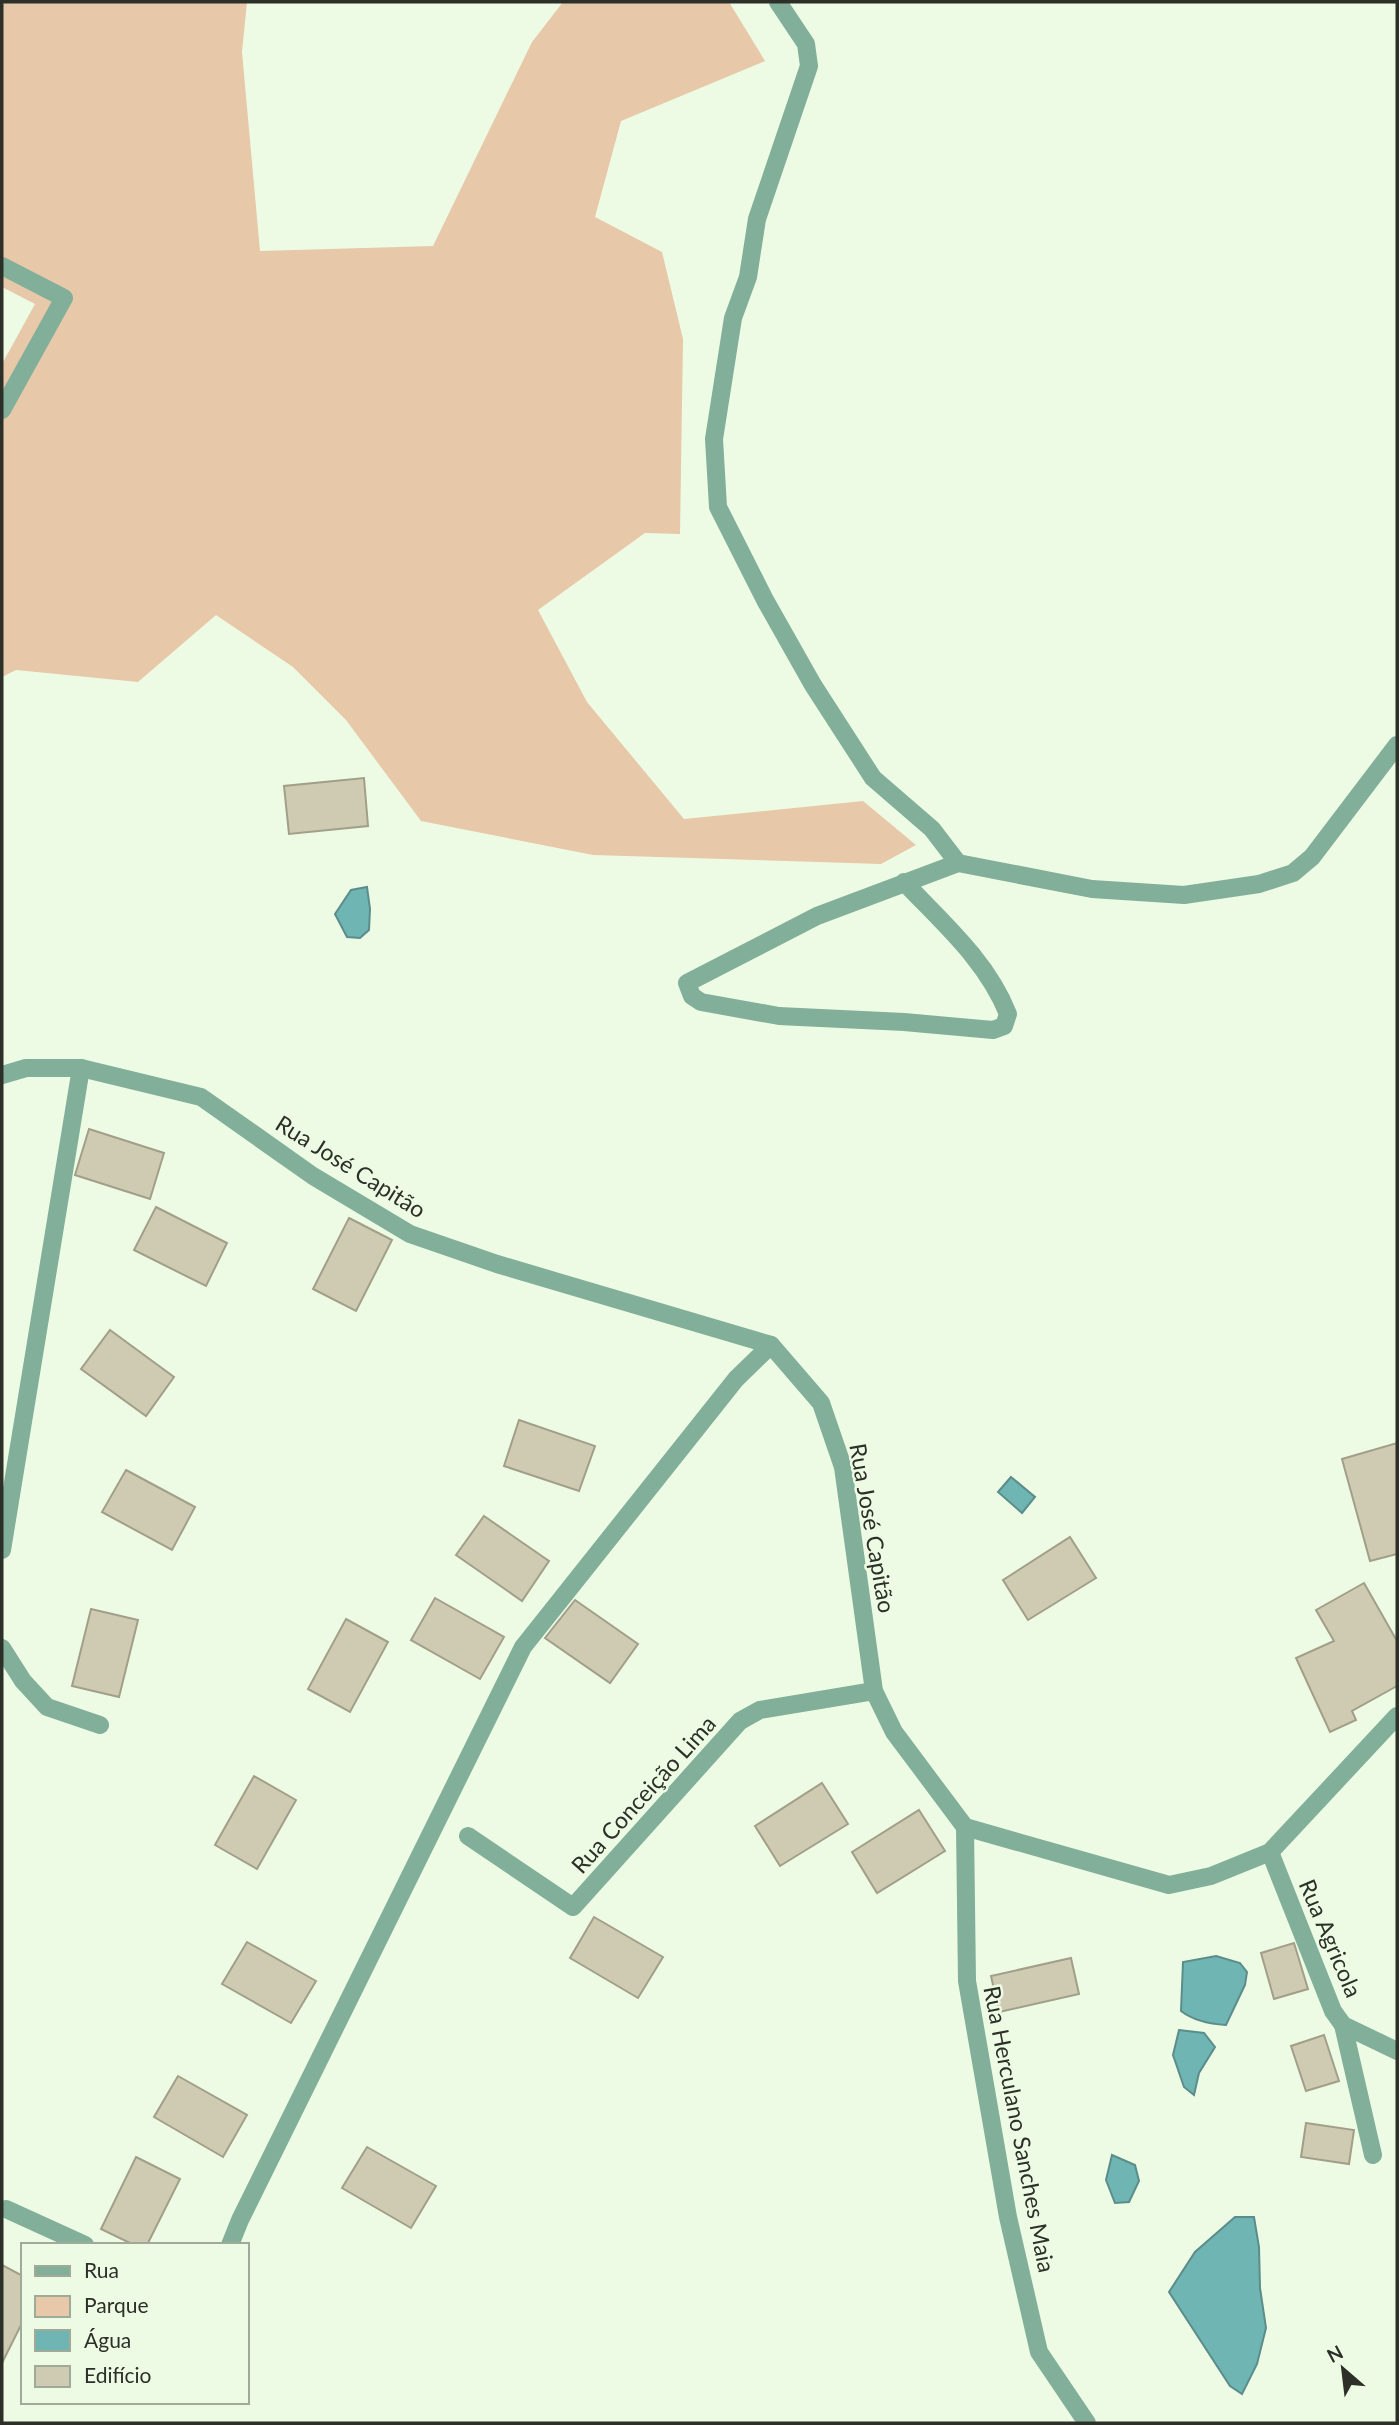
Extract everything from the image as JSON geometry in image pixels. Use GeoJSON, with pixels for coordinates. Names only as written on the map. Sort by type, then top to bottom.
{"type":"FeatureCollection","features":[{"type":"Feature","properties":{"kind":"street"},"geometry":{"type":"LineString","coordinates":[[778,2],[806,44],[809,66],[757,219],[748,278],[733,318],[713,439],[718,507],[765,600],[813,685],[873,778],[932,829],[958,863]]}},
{"type":"Feature","properties":{"kind":"street"},"geometry":{"type":"LineString","coordinates":[[2,266],[64,298],[2,410]]}},
{"type":"Feature","properties":{"kind":"street"},"geometry":{"type":"LineString","coordinates":[[904,882],[970,951],[999,992],[1008,1014],[1003,1026],[993,1030],[904,1022],[779,1016],[701,1002],[692,996],[687,983],[817,916],[904,882],[958,863],[1092,890],[1184,895],[1259,884],[1293,873],[1312,857],[1397,745]]}},
{"type":"Feature","properties":{"kind":"street","name":"Rua José Capitão"},"geometry":{"type":"LineString","coordinates":[[2,1075],[26,1068],[81,1068],[201,1097],[313,1176],[410,1234],[497,1264],[771,1345],[821,1403],[843,1467],[874,1691],[894,1732],[965,1827]]}},
{"type":"Feature","properties":{"kind":"street"},"geometry":{"type":"LineString","coordinates":[[2,1550],[81,1068]]}},
{"type":"Feature","properties":{"kind":"street"},"geometry":{"type":"LineString","coordinates":[[231,2243],[252,2195],[523,1647],[736,1379],[771,1345]]}},
{"type":"Feature","properties":{"kind":"street"},"geometry":{"type":"LineString","coordinates":[[2,1648],[23,1681],[47,1707],[100,1724]]}},
{"type":"Feature","properties":{"kind":"street","name":"Rua Conceição Lima"},"geometry":{"type":"LineString","coordinates":[[468,1836],[573,1907],[740,1721],[760,1710],[874,1691]]}},
{"type":"Feature","properties":{"kind":"street"},"geometry":{"type":"LineString","coordinates":[[965,1827],[1169,1885],[1211,1876],[1270,1852],[1397,1716]]}},
{"type":"Feature","properties":{"kind":"street","name":"Rua Herculano Sanches Maia"},"geometry":{"type":"LineString","coordinates":[[965,1827],[967,1981],[1008,2217],[1039,2352],[1087,2423]]}},
{"type":"Feature","properties":{"kind":"street","name":"Rua Agricola"},"geometry":{"type":"LineString","coordinates":[[1270,1852],[1333,2011],[1343,2025],[1397,2051]]}},
{"type":"Feature","properties":{"kind":"street"},"geometry":{"type":"LineString","coordinates":[[1343,2025],[1373,2155]]}},
{"type":"Feature","properties":{"kind":"street"},"geometry":{"type":"LineString","coordinates":[[6,2209],[81,2243]]}},
{"type":"Feature","properties":{"kind":"green space"},"geometry":{"type":"Polygon","coordinates":[[[2,2],[247,2],[242,52],[260,251],[433,246],[532,42],[563,2],[729,2],[765,61],[621,121],[595,217],[662,252],[683,339],[680,534],[645,533],[538,610],[587,702],[684,819],[863,801],[916,845],[881,864],[593,855],[421,821],[346,720],[293,667],[216,615],[138,682],[16,670],[2,677],[2,364],[35,304],[2,287],[2,2]]]}},
{"type":"Feature","properties":{"kind":"water"},"geometry":{"type":"Polygon","coordinates":[[[367,887],[369,930],[360,938],[347,937],[335,914],[351,890],[367,887]]]}},
{"type":"Feature","properties":{"kind":"water"},"geometry":{"type":"Polygon","coordinates":[[[1011,1477],[1035,1497],[1022,1513],[998,1492],[1011,1477]]]}},
{"type":"Feature","properties":{"kind":"water"},"geometry":{"type":"Polygon","coordinates":[[[1216,1956],[1240,1963],[1247,1972],[1245,1985],[1226,2025],[1202,2021],[1181,2011],[1183,1962],[1216,1956]]]}},
{"type":"Feature","properties":{"kind":"water"},"geometry":{"type":"Polygon","coordinates":[[[1179,2030],[1204,2033],[1215,2047],[1199,2073],[1194,2095],[1184,2087],[1173,2055],[1179,2030]]]}},
{"type":"Feature","properties":{"kind":"water"},"geometry":{"type":"Polygon","coordinates":[[[1112,2155],[1135,2165],[1139,2181],[1129,2202],[1115,2203],[1106,2180],[1112,2155]]]}},
{"type":"Feature","properties":{"kind":"water"},"geometry":{"type":"Polygon","coordinates":[[[1235,2217],[1254,2217],[1266,2328],[1257,2364],[1242,2394],[1230,2386],[1169,2292],[1195,2252],[1235,2217]]]}},
{"type":"Feature","properties":{"kind":"building"},"geometry":{"type":"Polygon","coordinates":[[[364,778],[368,826],[289,834],[284,786],[364,778]]]}},
{"type":"Feature","properties":{"kind":"building"},"geometry":{"type":"Polygon","coordinates":[[[89,1129],[164,1153],[150,1199],[75,1175],[89,1129]]]}},
{"type":"Feature","properties":{"kind":"building"},"geometry":{"type":"Polygon","coordinates":[[[156,1207],[227,1243],[206,1286],[134,1250],[156,1207]]]}},
{"type":"Feature","properties":{"kind":"building"},"geometry":{"type":"Polygon","coordinates":[[[349,1218],[392,1240],[356,1311],[313,1289],[349,1218]]]}},
{"type":"Feature","properties":{"kind":"building"},"geometry":{"type":"Polygon","coordinates":[[[110,1330],[174,1377],[146,1416],[81,1369],[110,1330]]]}},
{"type":"Feature","properties":{"kind":"building"},"geometry":{"type":"Polygon","coordinates":[[[519,1420],[595,1446],[579,1491],[504,1466],[519,1420]]]}},
{"type":"Feature","properties":{"kind":"building"},"geometry":{"type":"Polygon","coordinates":[[[1397,1443],[1397,1554],[1370,1561],[1342,1459],[1397,1443]]]}},
{"type":"Feature","properties":{"kind":"building"},"geometry":{"type":"Polygon","coordinates":[[[126,1470],[195,1507],[172,1550],[102,1512],[126,1470]]]}},
{"type":"Feature","properties":{"kind":"building"},"geometry":{"type":"Polygon","coordinates":[[[484,1516],[549,1561],[522,1601],[456,1555],[484,1516]]]}},
{"type":"Feature","properties":{"kind":"building"},"geometry":{"type":"Polygon","coordinates":[[[1070,1537],[1096,1578],[1028,1620],[1003,1580],[1070,1537]]]}},
{"type":"Feature","properties":{"kind":"building"},"geometry":{"type":"Polygon","coordinates":[[[1364,1583],[1397,1641],[1397,1686],[1352,1711],[1356,1720],[1330,1732],[1296,1658],[1334,1641],[1316,1610],[1364,1583]]]}},
{"type":"Feature","properties":{"kind":"building"},"geometry":{"type":"Polygon","coordinates":[[[435,1598],[504,1637],[480,1679],[411,1640],[435,1598]]]}},
{"type":"Feature","properties":{"kind":"building"},"geometry":{"type":"Polygon","coordinates":[[[575,1600],[638,1644],[610,1683],[545,1638],[575,1600]]]}},
{"type":"Feature","properties":{"kind":"building"},"geometry":{"type":"Polygon","coordinates":[[[91,1609],[138,1620],[119,1697],[72,1686],[91,1609]]]}},
{"type":"Feature","properties":{"kind":"building"},"geometry":{"type":"Polygon","coordinates":[[[346,1619],[388,1642],[350,1712],[308,1689],[346,1619]]]}},
{"type":"Feature","properties":{"kind":"building"},"geometry":{"type":"Polygon","coordinates":[[[254,1776],[296,1800],[257,1869],[215,1845],[254,1776]]]}},
{"type":"Feature","properties":{"kind":"building"},"geometry":{"type":"Polygon","coordinates":[[[822,1783],[848,1824],[780,1866],[755,1826],[822,1783]]]}},
{"type":"Feature","properties":{"kind":"building"},"geometry":{"type":"Polygon","coordinates":[[[919,1810],[945,1851],[877,1893],[852,1852],[919,1810]]]}},
{"type":"Feature","properties":{"kind":"building"},"geometry":{"type":"Polygon","coordinates":[[[594,1917],[663,1957],[638,1998],[570,1958],[594,1917]]]}},
{"type":"Feature","properties":{"kind":"building"},"geometry":{"type":"Polygon","coordinates":[[[247,1942],[316,1981],[291,2023],[222,1984],[247,1942]]]}},
{"type":"Feature","properties":{"kind":"building"},"geometry":{"type":"Polygon","coordinates":[[[1294,1943],[1308,1989],[1274,1999],[1261,1953],[1294,1943]]]}},
{"type":"Feature","properties":{"kind":"building"},"geometry":{"type":"Polygon","coordinates":[[[1071,1958],[1079,1994],[999,2012],[991,1976],[1071,1958]]]}},
{"type":"Feature","properties":{"kind":"building"},"geometry":{"type":"Polygon","coordinates":[[[1324,2035],[1339,2081],[1306,2091],[1291,2046],[1324,2035]]]}},
{"type":"Feature","properties":{"kind":"building"},"geometry":{"type":"Polygon","coordinates":[[[178,2076],[247,2115],[223,2157],[154,2117],[178,2076]]]}},
{"type":"Feature","properties":{"kind":"building"},"geometry":{"type":"Polygon","coordinates":[[[1306,2123],[1354,2130],[1349,2164],[1301,2157],[1306,2123]]]}},
{"type":"Feature","properties":{"kind":"building"},"geometry":{"type":"Polygon","coordinates":[[[367,2147],[436,2186],[411,2228],[342,2188],[367,2147]]]}},
{"type":"Feature","properties":{"kind":"building"},"geometry":{"type":"Polygon","coordinates":[[[136,2157],[180,2179],[148,2243],[130,2243],[101,2229],[136,2157]]]}},
{"type":"Feature","properties":{"kind":"building"},"geometry":{"type":"Polygon","coordinates":[[[2,2265],[21,2275],[21,2325],[2,2363],[2,2265]]]}}]}
